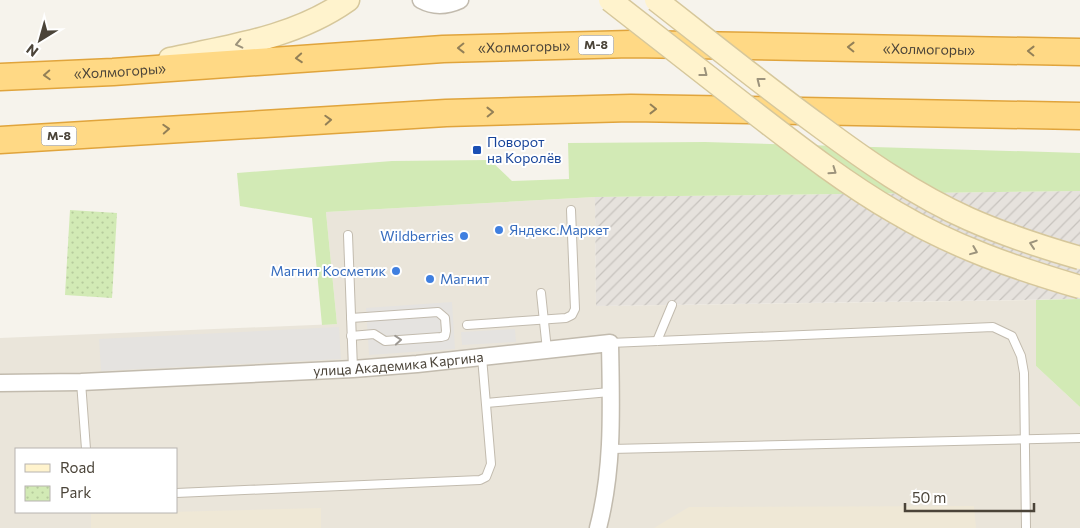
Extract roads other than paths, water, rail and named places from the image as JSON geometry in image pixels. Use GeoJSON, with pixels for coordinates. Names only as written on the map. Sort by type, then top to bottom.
{"type":"FeatureCollection","features":[{"type":"Feature","properties":{"kind":"highway","name":"«Холмогоры»"},"geometry":{"type":"LineString","coordinates":[[0,77],[113,72],[443,49],[631,44],[1080,52]]}},
{"type":"Feature","properties":{"kind":"highway","name":"М-8"},"geometry":{"type":"LineString","coordinates":[[0,140],[446,113],[631,108],[1072,117]]}},
{"type":"Feature","properties":{"kind":"main road"},"geometry":{"type":"LineString","coordinates":[[113,72],[282,34],[312,21],[348,0]]}},
{"type":"Feature","properties":{"kind":"main road"},"geometry":{"type":"LineString","coordinates":[[610,0],[778,131],[834,172],[895,212],[956,244],[1020,270],[1080,287]]}},
{"type":"Feature","properties":{"kind":"main road"},"geometry":{"type":"LineString","coordinates":[[656,0],[850,149],[909,188],[968,219],[1029,243],[1080,258]]}},
{"type":"Feature","properties":{"kind":"street"},"geometry":{"type":"LineString","coordinates":[[421,0],[437,5],[450,4],[460,0]]}},
{"type":"Feature","properties":{"kind":"street"},"geometry":{"type":"LineString","coordinates":[[598,528],[604,507],[611,449],[610,342]]}},
{"type":"Feature","properties":{"kind":"street","name":"улица Академика Каргина"},"geometry":{"type":"LineString","coordinates":[[0,383],[81,382],[353,369],[482,357],[610,342]]}},
{"type":"Feature","properties":{"kind":"lane"},"geometry":{"type":"LineString","coordinates":[[467,325],[566,318],[572,315],[575,309],[571,210]]}},
{"type":"Feature","properties":{"kind":"lane"},"geometry":{"type":"LineString","coordinates":[[348,235],[353,369]]}},
{"type":"Feature","properties":{"kind":"lane"},"geometry":{"type":"LineString","coordinates":[[541,293],[547,350]]}},
{"type":"Feature","properties":{"kind":"lane"},"geometry":{"type":"LineString","coordinates":[[657,341],[672,305]]}},
{"type":"Feature","properties":{"kind":"lane"},"geometry":{"type":"LineString","coordinates":[[351,318],[438,312],[446,318],[445,336],[441,337],[385,341],[374,334],[351,336]]}},
{"type":"Feature","properties":{"kind":"lane"},"geometry":{"type":"LineString","coordinates":[[610,342],[993,327],[1012,336],[1021,356],[1024,374],[1026,528]]}},
{"type":"Feature","properties":{"kind":"lane"},"geometry":{"type":"LineString","coordinates":[[178,493],[480,480],[486,476],[491,464],[482,357]]}},
{"type":"Feature","properties":{"kind":"lane"},"geometry":{"type":"LineString","coordinates":[[81,382],[86,448]]}},
{"type":"Feature","properties":{"kind":"lane"},"geometry":{"type":"LineString","coordinates":[[486,403],[610,392]]}},
{"type":"Feature","properties":{"kind":"lane"},"geometry":{"type":"LineString","coordinates":[[611,449],[1080,438]]}},
{"type":"Feature","properties":{"kind":"place","name":"Поворот на Королёв"},"geometry":{"type":"Point","coordinates":[477,150]}},
{"type":"Feature","properties":{"kind":"place","name":"Яндекс.Маркет"},"geometry":{"type":"Point","coordinates":[499,230]}},
{"type":"Feature","properties":{"kind":"place","name":"Wildberries"},"geometry":{"type":"Point","coordinates":[464,236]}},
{"type":"Feature","properties":{"kind":"place","name":"Магнит Косметик"},"geometry":{"type":"Point","coordinates":[396,271]}},
{"type":"Feature","properties":{"kind":"place","name":"Магнит"},"geometry":{"type":"Point","coordinates":[430,279]}}]}
